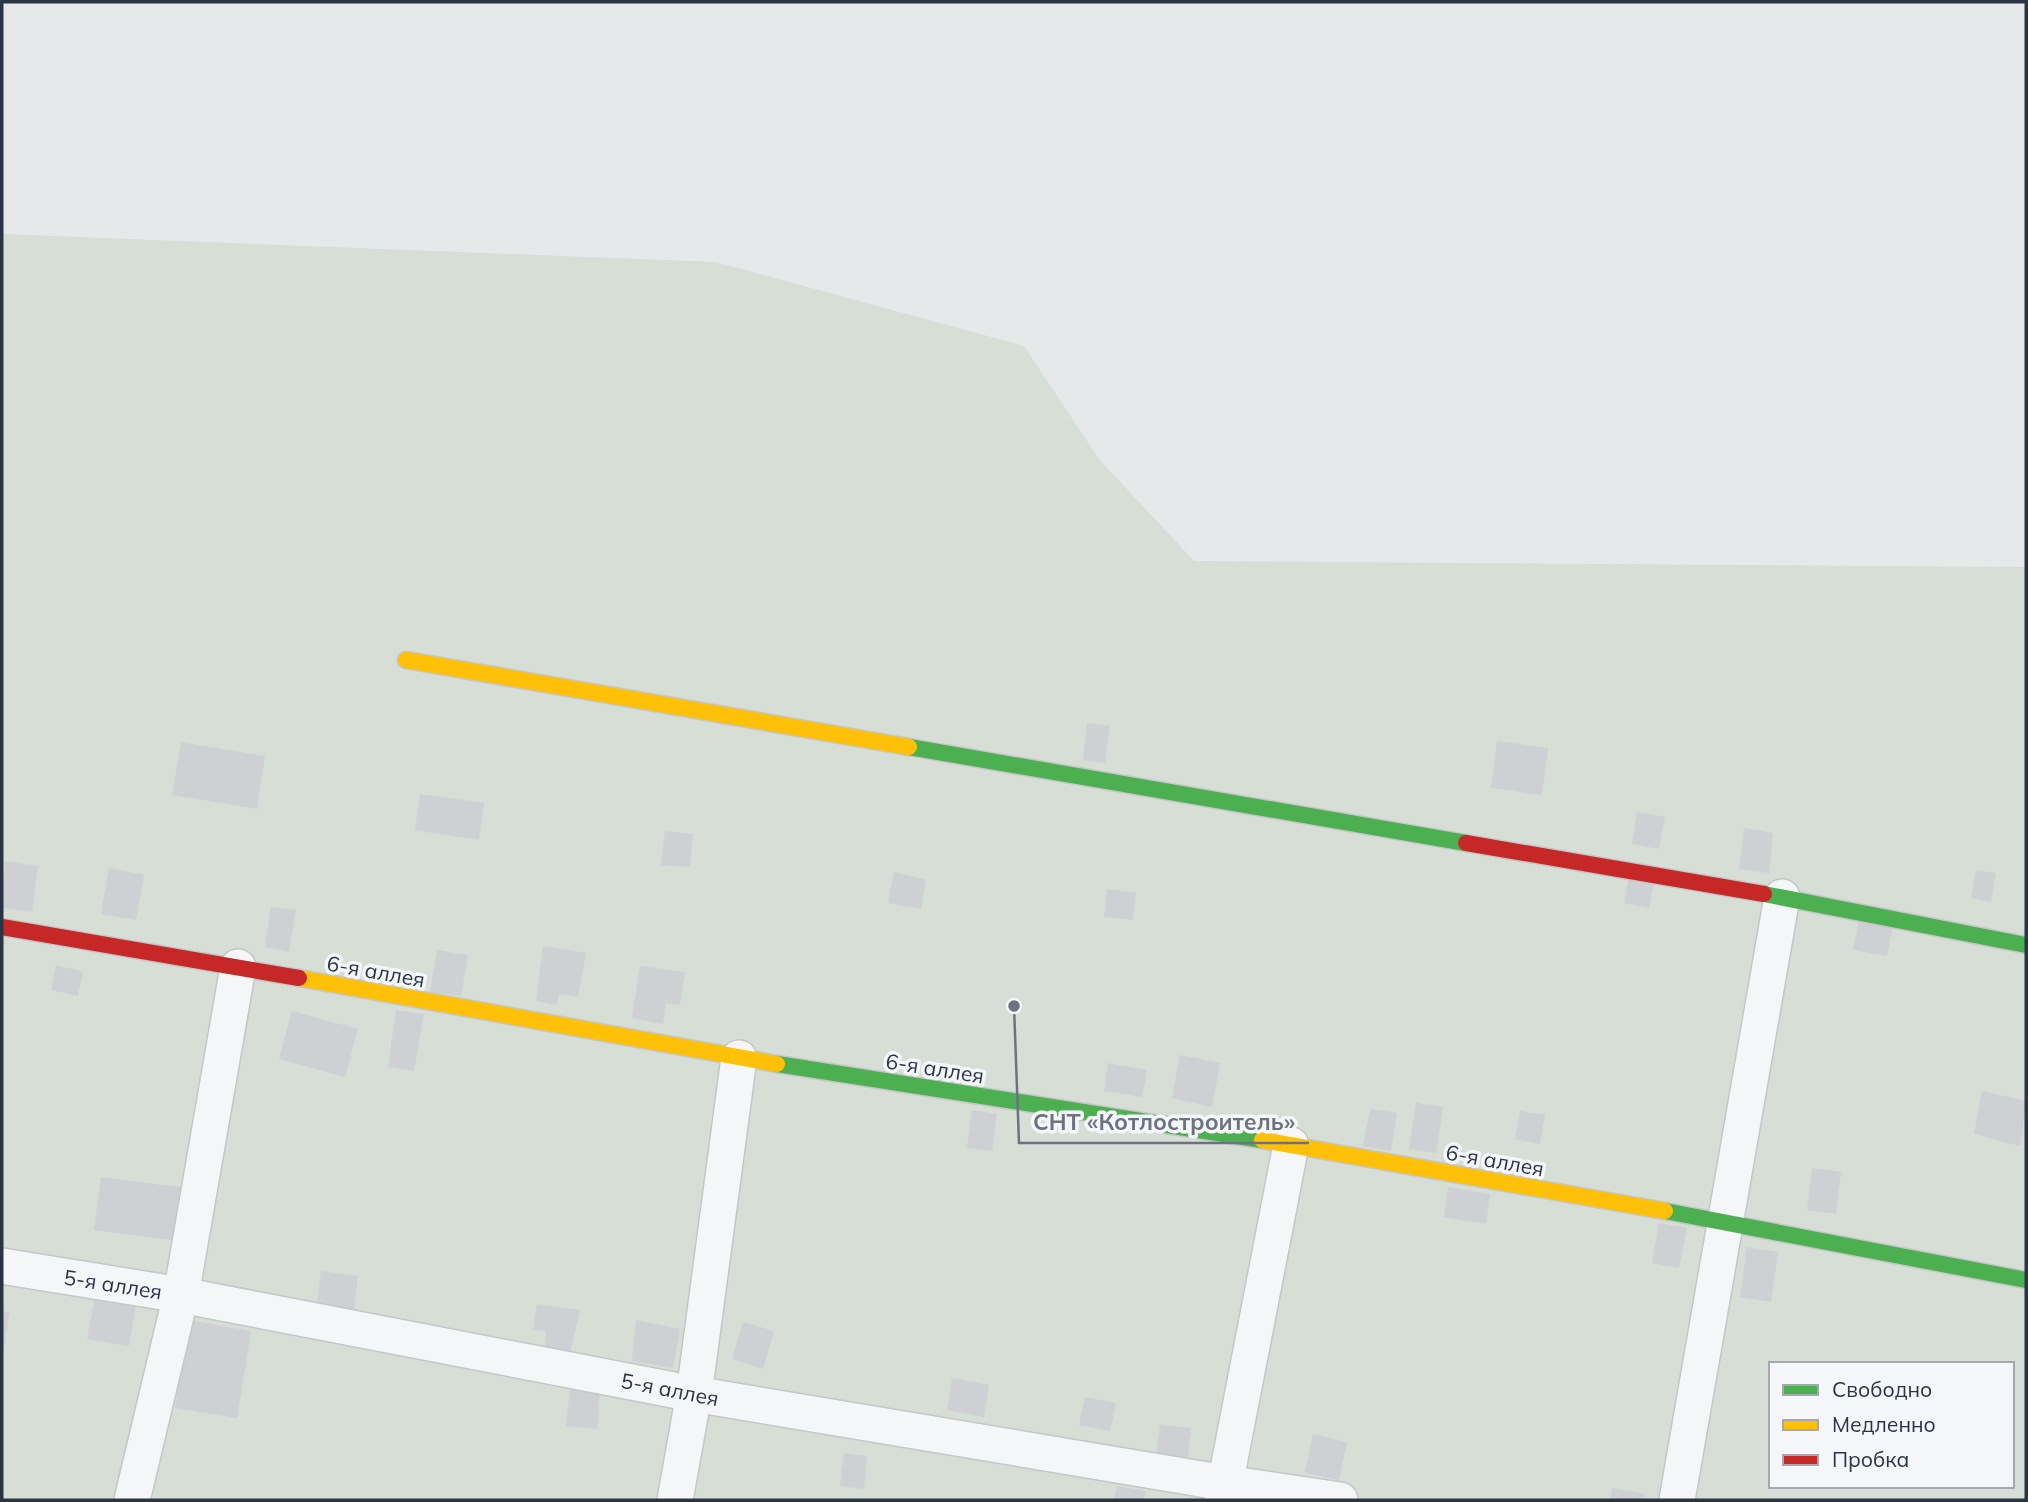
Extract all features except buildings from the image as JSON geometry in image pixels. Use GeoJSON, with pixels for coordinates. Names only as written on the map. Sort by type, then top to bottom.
{"type":"FeatureCollection","features":[{"type":"Feature","properties":{"kind":"street"},"geometry":{"type":"LineString","coordinates":[[406,660],[1782,897],[2026,945]]}},
{"type":"Feature","properties":{"kind":"street"},"geometry":{"type":"LineString","coordinates":[[1677,1500],[1782,897]]}},
{"type":"Feature","properties":{"kind":"street","name":"6-я аллея"},"geometry":{"type":"LineString","coordinates":[[2,927],[739,1058],[1292,1145],[1727,1222],[2026,1280]]}},
{"type":"Feature","properties":{"kind":"street"},"geometry":{"type":"LineString","coordinates":[[132,1500],[181,1295],[238,967]]}},
{"type":"Feature","properties":{"kind":"street"},"geometry":{"type":"LineString","coordinates":[[676,1500],[694,1394],[739,1058]]}},
{"type":"Feature","properties":{"kind":"street"},"geometry":{"type":"LineString","coordinates":[[1224,1492],[1292,1145]]}},
{"type":"Feature","properties":{"kind":"street","name":"5-я аллея"},"geometry":{"type":"LineString","coordinates":[[2,1266],[181,1295],[1224,1492],[1340,1500]]}},
{"type":"Feature","properties":{"kind":"shaded area"},"geometry":{"type":"Polygon","coordinates":[[[2,234],[716,262],[1024,346],[1099,459],[1194,561],[2026,567],[2026,1500],[2,1500],[2,234]]]}},
{"type":"Feature","properties":{"kind":"traffic: fast"},"geometry":{"type":"LineString","coordinates":[[909,747],[1466,843]]}},
{"type":"Feature","properties":{"kind":"traffic: fast"},"geometry":{"type":"LineString","coordinates":[[1764,894],[2026,945]]}},
{"type":"Feature","properties":{"kind":"traffic: fast"},"geometry":{"type":"LineString","coordinates":[[777,1064],[1262,1140]]}},
{"type":"Feature","properties":{"kind":"traffic: fast"},"geometry":{"type":"LineString","coordinates":[[1665,1211],[2026,1280]]}},
{"type":"Feature","properties":{"kind":"traffic: slow"},"geometry":{"type":"LineString","coordinates":[[406,660],[909,747]]}},
{"type":"Feature","properties":{"kind":"traffic: slow"},"geometry":{"type":"LineString","coordinates":[[299,978],[777,1064]]}},
{"type":"Feature","properties":{"kind":"traffic: slow"},"geometry":{"type":"LineString","coordinates":[[1262,1140],[1665,1211]]}},
{"type":"Feature","properties":{"kind":"traffic: jam"},"geometry":{"type":"LineString","coordinates":[[1466,843],[1764,894]]}},
{"type":"Feature","properties":{"kind":"traffic: jam"},"geometry":{"type":"LineString","coordinates":[[2,927],[299,978]]}},
{"type":"Feature","properties":{"kind":"place","name":"СНТ «Котлостроитель»"},"geometry":{"type":"Point","coordinates":[1014,1006]}}]}
